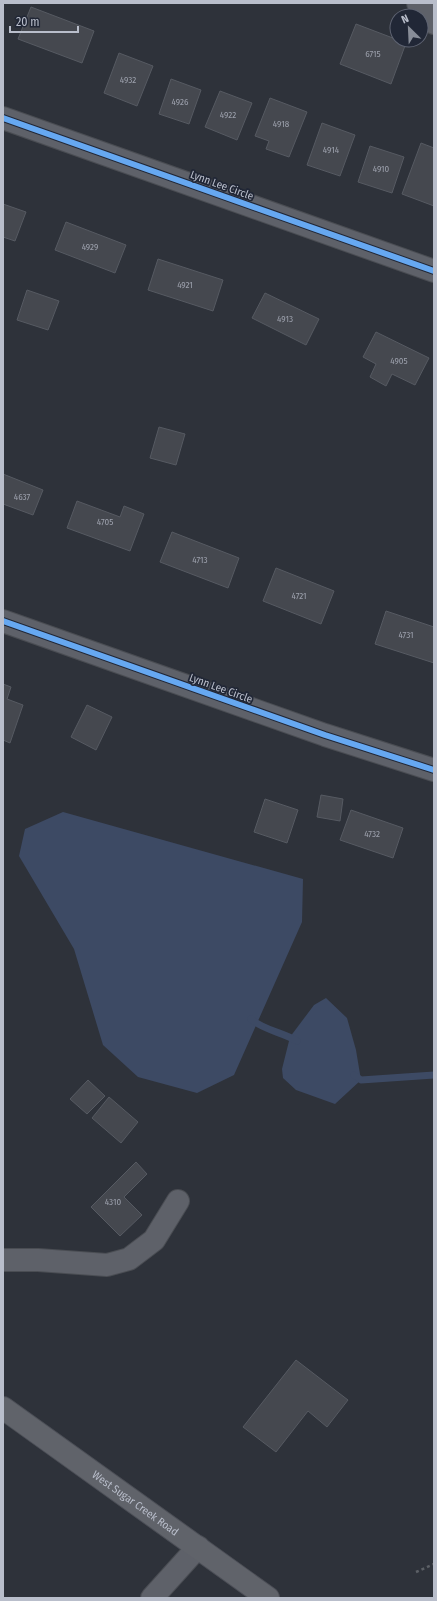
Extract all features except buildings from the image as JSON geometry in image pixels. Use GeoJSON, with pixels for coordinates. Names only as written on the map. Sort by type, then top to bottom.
{"type":"FeatureCollection","features":[{"type":"Feature","properties":{"kind":"main road","name":"West Sugar Creek Road"},"geometry":{"type":"LineString","coordinates":[[3,1408],[268,1598]]}},
{"type":"Feature","properties":{"kind":"street"},"geometry":{"type":"LineString","coordinates":[[418,3],[434,23]]}},
{"type":"Feature","properties":{"kind":"street","name":"Lynn Lee Circle"},"geometry":{"type":"LineString","coordinates":[[3,118],[434,271]]}},
{"type":"Feature","properties":{"kind":"street","name":"Lynn Lee Circle"},"geometry":{"type":"LineString","coordinates":[[3,621],[325,735],[434,770]]}},
{"type":"Feature","properties":{"kind":"street"},"geometry":{"type":"LineString","coordinates":[[3,1260],[38,1260],[107,1265],[129,1259],[154,1240],[178,1200]]}},
{"type":"Feature","properties":{"kind":"street"},"geometry":{"type":"LineString","coordinates":[[152,1598],[198,1547]]}},
{"type":"Feature","properties":{"kind":"path"},"geometry":{"type":"LineString","coordinates":[[416,1572],[434,1564]]}},
{"type":"Feature","properties":{"kind":"water"},"geometry":{"type":"Polygon","coordinates":[[[63,812],[303,879],[302,922],[234,1075],[197,1093],[138,1077],[103,1045],[74,949],[19,856],[25,829],[63,812]]]}},
{"type":"Feature","properties":{"kind":"water"},"geometry":{"type":"Polygon","coordinates":[[[326,998],[347,1018],[356,1050],[361,1080],[335,1104],[296,1090],[283,1078],[282,1069],[290,1037],[314,1005],[326,998]]]}},
{"type":"Feature","properties":{"kind":"waterway"},"geometry":{"type":"LineString","coordinates":[[251,1019],[261,1026],[297,1041]]}},
{"type":"Feature","properties":{"kind":"waterway"},"geometry":{"type":"LineString","coordinates":[[354,1075],[361,1080],[434,1075]]}},
{"type":"Feature","properties":{"kind":"cycle path"},"geometry":{"type":"LineString","coordinates":[[3,118],[434,271]]}},
{"type":"Feature","properties":{"kind":"cycle path"},"geometry":{"type":"LineString","coordinates":[[3,621],[325,735],[434,770]]}}]}
